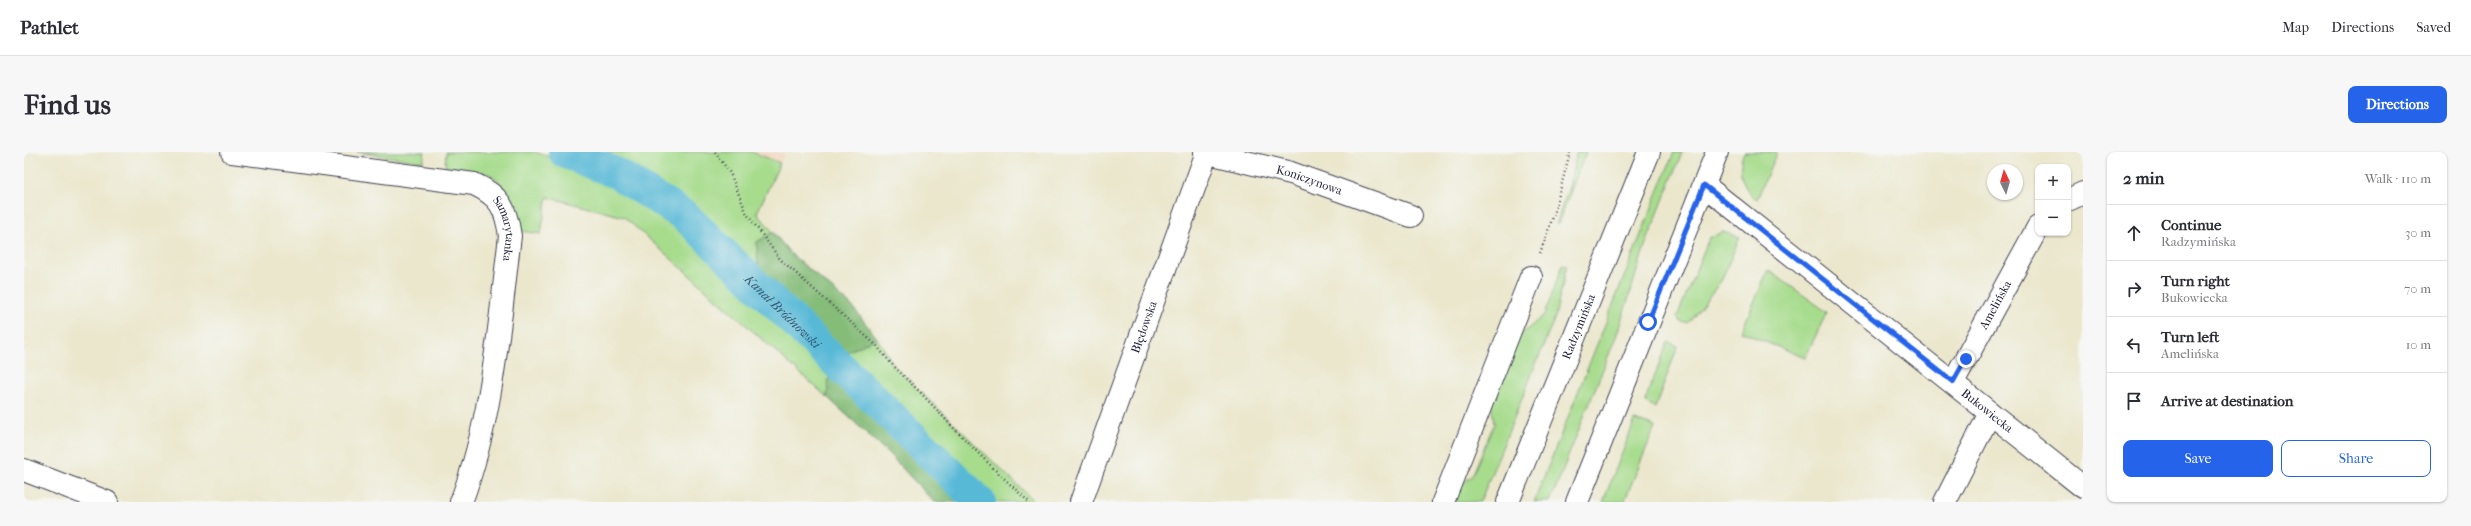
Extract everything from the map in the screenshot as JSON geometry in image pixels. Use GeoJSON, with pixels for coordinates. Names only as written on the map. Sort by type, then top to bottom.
{"type":"FeatureCollection","features":[{"type":"Feature","properties":{"kind":"street","name":"Samarytanka"},"geometry":{"type":"LineString","coordinates":[[232,152],[474,184],[489,191],[500,201],[508,217],[510,236],[488,404],[474,469],[461,502]]}},
{"type":"Feature","properties":{"kind":"street","name":"Koniczynowa"},"geometry":{"type":"LineString","coordinates":[[1206,152],[1291,173],[1411,216]]}},
{"type":"Feature","properties":{"kind":"street","name":"Błędowska"},"geometry":{"type":"LineString","coordinates":[[1080,502],[1206,152]]}},
{"type":"Feature","properties":{"kind":"street","name":"Radzymińska"},"geometry":{"type":"LineString","coordinates":[[1508,502],[1649,152]]}},
{"type":"Feature","properties":{"kind":"street"},"geometry":{"type":"LineString","coordinates":[[1576,502],[1717,152]]}},
{"type":"Feature","properties":{"kind":"street","name":"Bukowiecka"},"geometry":{"type":"LineString","coordinates":[[1704,185],[2083,487]]}},
{"type":"Feature","properties":{"kind":"street"},"geometry":{"type":"LineString","coordinates":[[2071,199],[2083,193]]}},
{"type":"Feature","properties":{"kind":"street","name":"Amelińska"},"geometry":{"type":"LineString","coordinates":[[1953,382],[2035,232]]}},
{"type":"Feature","properties":{"kind":"street"},"geometry":{"type":"LineString","coordinates":[[1443,502],[1530,277]]}},
{"type":"Feature","properties":{"kind":"street"},"geometry":{"type":"LineString","coordinates":[[1945,502],[1990,413]]}},
{"type":"Feature","properties":{"kind":"street"},"geometry":{"type":"LineString","coordinates":[[24,470],[107,502]]}},
{"type":"Feature","properties":{"kind":"path"},"geometry":{"type":"LineString","coordinates":[[715,152],[730,173],[747,214],[780,259],[876,346],[889,364],[914,386],[994,470],[1029,502]]}},
{"type":"Feature","properties":{"kind":"path"},"geometry":{"type":"LineString","coordinates":[[1530,277],[1554,214],[1570,152]]}},
{"type":"Feature","properties":{"kind":"shaded area"},"geometry":{"type":"Polygon","coordinates":[[[752,152],[785,152],[780,163],[752,152]]]}},
{"type":"Feature","properties":{"kind":"green space"},"geometry":{"type":"Polygon","coordinates":[[[357,152],[425,152],[423,162],[357,152]]]}},
{"type":"Feature","properties":{"kind":"green space"},"geometry":{"type":"Polygon","coordinates":[[[446,152],[535,152],[593,172],[614,183],[675,220],[841,379],[829,378],[827,397],[624,217],[547,197],[541,234],[520,231],[517,206],[497,179],[488,174],[445,166],[446,152]]]}},
{"type":"Feature","properties":{"kind":"green space"},"geometry":{"type":"Polygon","coordinates":[[[592,152],[752,152],[780,163],[757,213],[773,232],[757,242],[758,265],[762,276],[699,214],[623,165],[592,152]]]}},
{"type":"Feature","properties":{"kind":"green space"},"geometry":{"type":"Polygon","coordinates":[[[1577,152],[1586,152],[1558,224],[1556,224],[1568,190],[1577,152]]]}},
{"type":"Feature","properties":{"kind":"green space"},"geometry":{"type":"Polygon","coordinates":[[[1674,152],[1682,152],[1644,249],[1617,334],[1550,502],[1534,502],[1674,152]]]}},
{"type":"Feature","properties":{"kind":"green space"},"geometry":{"type":"Polygon","coordinates":[[[1744,152],[1777,152],[1757,199],[1747,190],[1742,178],[1741,165],[1744,152]]]}},
{"type":"Feature","properties":{"kind":"green space"},"geometry":{"type":"Polygon","coordinates":[[[773,232],[790,253],[851,305],[877,338],[845,353],[762,276],[758,265],[757,242],[773,232]]]}},
{"type":"Feature","properties":{"kind":"green space"},"geometry":{"type":"Polygon","coordinates":[[[1723,232],[1740,237],[1721,281],[1691,320],[1686,323],[1680,322],[1677,317],[1709,238],[1723,232]]]}},
{"type":"Feature","properties":{"kind":"green space"},"geometry":{"type":"Polygon","coordinates":[[[1563,264],[1567,265],[1555,317],[1480,502],[1448,502],[1452,492],[1472,476],[1494,424],[1490,393],[1517,338],[1544,315],[1563,264]]]}},
{"type":"Feature","properties":{"kind":"green space"},"geometry":{"type":"Polygon","coordinates":[[[1768,270],[1827,312],[1805,358],[1741,332],[1768,270]]]}},
{"type":"Feature","properties":{"kind":"green space"},"geometry":{"type":"Polygon","coordinates":[[[877,338],[895,367],[1035,502],[994,502],[845,353],[877,338]]]}},
{"type":"Feature","properties":{"kind":"green space"},"geometry":{"type":"Polygon","coordinates":[[[1668,342],[1678,346],[1655,408],[1645,401],[1668,342]]]}},
{"type":"Feature","properties":{"kind":"green space"},"geometry":{"type":"Polygon","coordinates":[[[829,378],[841,379],[967,502],[934,502],[888,453],[827,397],[829,378]]]}},
{"type":"Feature","properties":{"kind":"green space"},"geometry":{"type":"Polygon","coordinates":[[[1635,420],[1655,427],[1624,502],[1603,502],[1635,420]]]}},
{"type":"Feature","properties":{"kind":"waterway","name":"Kanał Bródnowski"},"geometry":{"type":"LineString","coordinates":[[564,152],[616,173],[685,216],[980,502]]}},
{"type":"Feature","properties":{"kind":"route"},"geometry":{"type":"LineString","coordinates":[[1648,322],[1704,185],[1953,382],[1966,359]]}}]}
